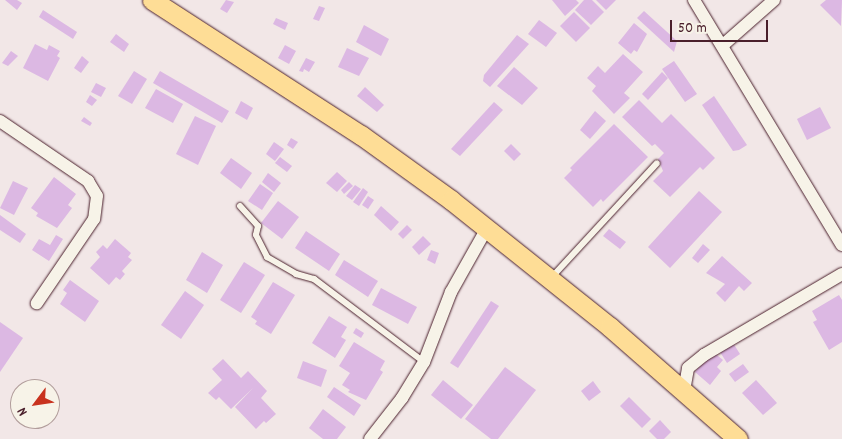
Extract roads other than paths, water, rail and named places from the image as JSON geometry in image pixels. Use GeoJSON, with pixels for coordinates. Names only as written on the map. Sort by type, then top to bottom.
{"type":"FeatureCollection","features":[{"type":"Feature","properties":{"kind":"main road"},"geometry":{"type":"LineString","coordinates":[[152,0],[361,135],[487,228],[684,391],[738,439]]}},
{"type":"Feature","properties":{"kind":"street"},"geometry":{"type":"LineString","coordinates":[[694,0],[723,45],[842,245]]}},
{"type":"Feature","properties":{"kind":"street"},"geometry":{"type":"LineString","coordinates":[[723,45],[774,0]]}},
{"type":"Feature","properties":{"kind":"street"},"geometry":{"type":"LineString","coordinates":[[0,122],[88,182],[97,196],[94,219],[38,303]]}},
{"type":"Feature","properties":{"kind":"street"},"geometry":{"type":"LineString","coordinates":[[370,439],[402,398],[424,362],[451,292],[487,228]]}},
{"type":"Feature","properties":{"kind":"street"},"geometry":{"type":"LineString","coordinates":[[684,391],[688,368],[704,354],[842,274]]}},
{"type":"Feature","properties":{"kind":"lane"},"geometry":{"type":"LineString","coordinates":[[550,279],[656,163]]}},
{"type":"Feature","properties":{"kind":"lane"},"geometry":{"type":"LineString","coordinates":[[240,206],[258,226],[256,235],[267,257],[296,274],[314,279],[424,362]]}}]}
